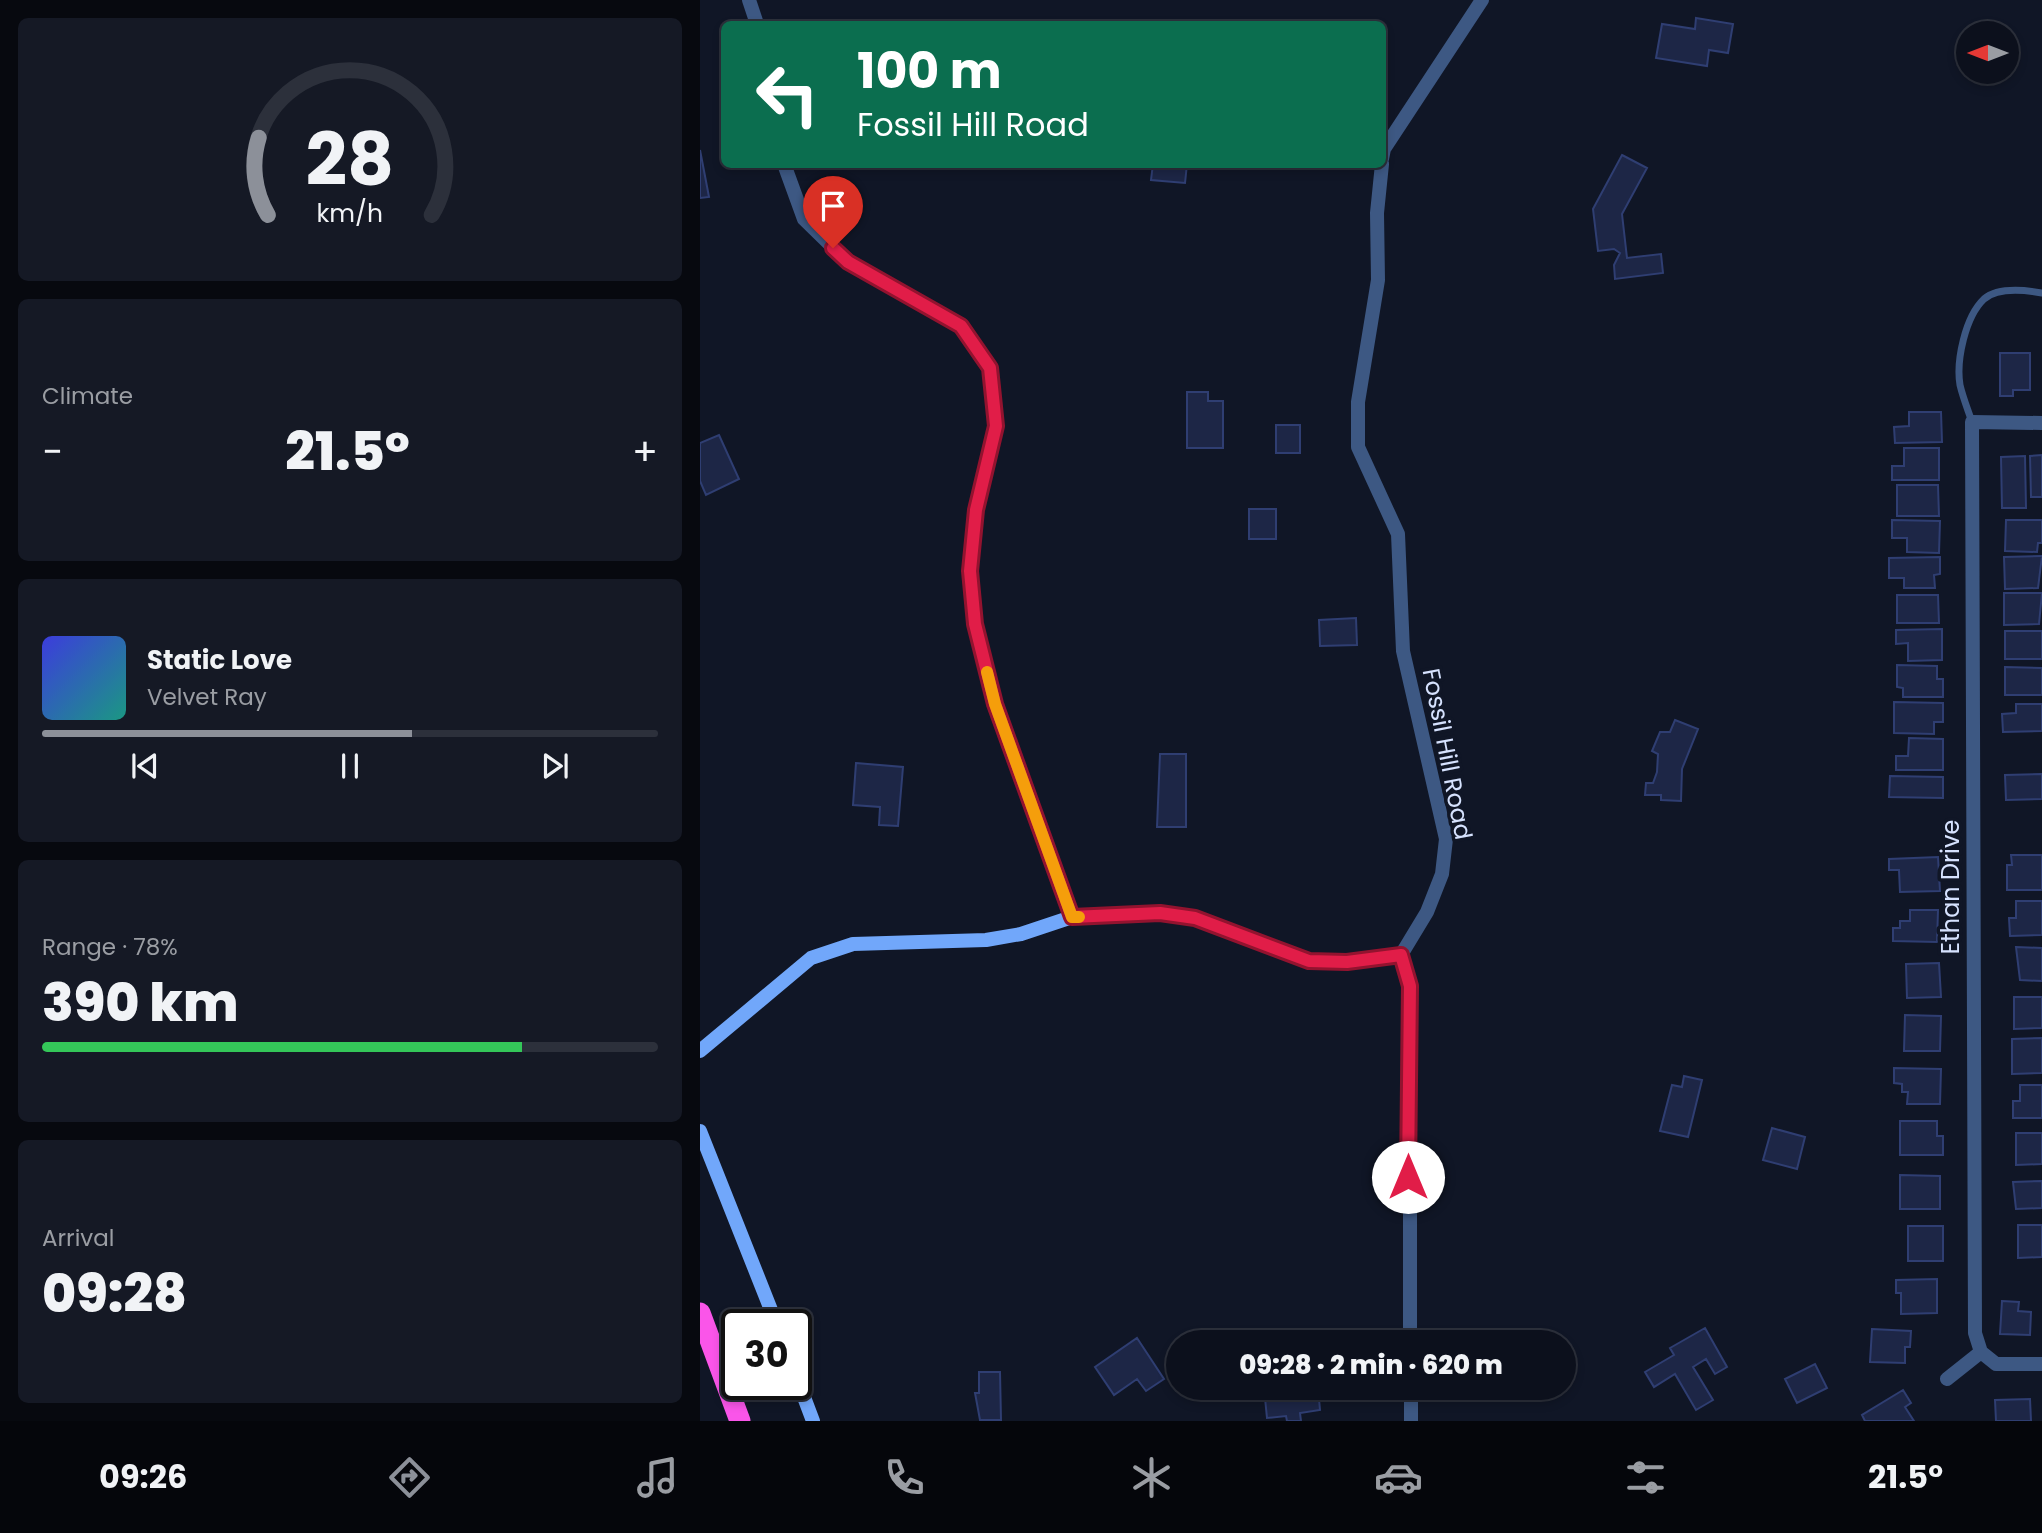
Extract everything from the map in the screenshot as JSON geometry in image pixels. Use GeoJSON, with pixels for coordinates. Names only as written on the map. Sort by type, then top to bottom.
{"type":"FeatureCollection","features":[{"type":"Feature","properties":{"kind":"highway"},"geometry":{"type":"LineString","coordinates":[[700,1313],[740,1421]]}},
{"type":"Feature","properties":{"kind":"street"},"geometry":{"type":"LineString","coordinates":[[750,0],[756,21]]}},
{"type":"Feature","properties":{"kind":"street"},"geometry":{"type":"LineString","coordinates":[[1386,146],[1482,0]]}},
{"type":"Feature","properties":{"kind":"street"},"geometry":{"type":"LineString","coordinates":[[785,168],[804,219],[848,262],[961,326],[990,368],[996,426],[976,510],[970,571],[975,624],[995,704],[1072,917]]}},
{"type":"Feature","properties":{"kind":"street","name":"Fossil Hill Road"},"geometry":{"type":"LineString","coordinates":[[1382,168],[1377,213],[1378,280],[1358,402],[1358,447],[1398,534],[1402,573],[1403,651],[1446,839],[1441,874],[1427,912],[1401,955]]}},
{"type":"Feature","properties":{"kind":"street"},"geometry":{"type":"LineString","coordinates":[[1972,422],[2042,423]]}},
{"type":"Feature","properties":{"kind":"street","name":"Ethan Drive"},"geometry":{"type":"LineString","coordinates":[[1972,422],[1975,1333],[1981,1352]]}},
{"type":"Feature","properties":{"kind":"street"},"geometry":{"type":"LineString","coordinates":[[700,1051],[811,958],[853,944],[986,940],[1021,934],[1072,917],[1160,913],[1195,918],[1309,961],[1347,962],[1401,955],[1410,986],[1410,1330]]}},
{"type":"Feature","properties":{"kind":"street"},"geometry":{"type":"LineString","coordinates":[[700,1131],[771,1309]]}},
{"type":"Feature","properties":{"kind":"street"},"geometry":{"type":"LineString","coordinates":[[1947,1379],[1981,1352],[1996,1364],[2042,1364]]}},
{"type":"Feature","properties":{"kind":"street"},"geometry":{"type":"LineString","coordinates":[[805,1400],[813,1421]]}},
{"type":"Feature","properties":{"kind":"street"},"geometry":{"type":"LineString","coordinates":[[1411,1400],[1411,1421]]}},
{"type":"Feature","properties":{"kind":"lane"},"geometry":{"type":"LineString","coordinates":[[1972,422],[1960,385],[1960,355],[1967,329],[1984,299],[2002,291],[2042,293]]}},
{"type":"Feature","properties":{"kind":"building"},"geometry":{"type":"Polygon","coordinates":[[[1696,18],[1733,24],[1728,53],[1709,50],[1707,66],[1656,58],[1662,24],[1695,29],[1696,18]]]}},
{"type":"Feature","properties":{"kind":"building"},"geometry":{"type":"Polygon","coordinates":[[[700,150],[709,197],[700,198],[700,150]]]}},
{"type":"Feature","properties":{"kind":"building"},"geometry":{"type":"Polygon","coordinates":[[[1622,155],[1647,168],[1622,214],[1627,258],[1661,254],[1663,273],[1615,279],[1614,265],[1620,253],[1614,249],[1598,251],[1593,209],[1622,155]]]}},
{"type":"Feature","properties":{"kind":"building"},"geometry":{"type":"Polygon","coordinates":[[[1152,168],[1187,168],[1185,183],[1151,180],[1152,168]]]}},
{"type":"Feature","properties":{"kind":"building"},"geometry":{"type":"Polygon","coordinates":[[[2000,353],[2030,353],[2030,390],[2013,390],[2013,396],[2000,396],[2000,353]]]}},
{"type":"Feature","properties":{"kind":"building"},"geometry":{"type":"Polygon","coordinates":[[[1187,392],[1208,392],[1208,401],[1223,401],[1223,448],[1187,448],[1187,392]]]}},
{"type":"Feature","properties":{"kind":"building"},"geometry":{"type":"Polygon","coordinates":[[[1909,412],[1941,412],[1942,442],[1895,443],[1894,427],[1909,426],[1909,412]]]}},
{"type":"Feature","properties":{"kind":"building"},"geometry":{"type":"Polygon","coordinates":[[[1276,425],[1300,425],[1300,453],[1276,453],[1276,425]]]}},
{"type":"Feature","properties":{"kind":"building"},"geometry":{"type":"Polygon","coordinates":[[[719,435],[739,479],[706,495],[700,481],[700,443],[719,435]]]}},
{"type":"Feature","properties":{"kind":"building"},"geometry":{"type":"Polygon","coordinates":[[[1904,448],[1939,448],[1939,480],[1892,480],[1892,466],[1904,466],[1904,448]]]}},
{"type":"Feature","properties":{"kind":"building"},"geometry":{"type":"Polygon","coordinates":[[[2042,455],[2042,497],[2031,497],[2030,456],[2042,455]]]}},
{"type":"Feature","properties":{"kind":"building"},"geometry":{"type":"Polygon","coordinates":[[[2025,456],[2026,508],[2002,508],[2001,457],[2025,456]]]}},
{"type":"Feature","properties":{"kind":"building"},"geometry":{"type":"Polygon","coordinates":[[[1897,485],[1938,485],[1939,516],[1897,516],[1897,485]]]}},
{"type":"Feature","properties":{"kind":"building"},"geometry":{"type":"Polygon","coordinates":[[[1249,509],[1276,509],[1276,539],[1249,539],[1249,509]]]}},
{"type":"Feature","properties":{"kind":"building"},"geometry":{"type":"Polygon","coordinates":[[[1892,520],[1940,521],[1939,553],[1907,552],[1907,538],[1892,538],[1892,520]]]}},
{"type":"Feature","properties":{"kind":"building"},"geometry":{"type":"Polygon","coordinates":[[[2006,520],[2042,520],[2042,543],[2038,543],[2037,552],[2005,551],[2006,520]]]}},
{"type":"Feature","properties":{"kind":"building"},"geometry":{"type":"Polygon","coordinates":[[[2042,556],[2038,588],[2005,589],[2004,557],[2042,556]]]}},
{"type":"Feature","properties":{"kind":"building"},"geometry":{"type":"Polygon","coordinates":[[[1940,557],[1940,574],[1934,575],[1935,588],[1904,588],[1904,578],[1889,578],[1889,558],[1940,557]]]}},
{"type":"Feature","properties":{"kind":"building"},"geometry":{"type":"Polygon","coordinates":[[[2004,593],[2042,593],[2039,624],[2004,625],[2004,593]]]}},
{"type":"Feature","properties":{"kind":"building"},"geometry":{"type":"Polygon","coordinates":[[[1897,595],[1938,595],[1939,623],[1897,623],[1897,595]]]}},
{"type":"Feature","properties":{"kind":"building"},"geometry":{"type":"Polygon","coordinates":[[[1356,618],[1357,645],[1320,646],[1319,620],[1356,618]]]}},
{"type":"Feature","properties":{"kind":"building"},"geometry":{"type":"Polygon","coordinates":[[[1942,629],[1942,660],[1908,661],[1908,643],[1896,644],[1896,630],[1942,629]]]}},
{"type":"Feature","properties":{"kind":"building"},"geometry":{"type":"Polygon","coordinates":[[[2005,631],[2042,631],[2042,659],[2005,659],[2005,631]]]}},
{"type":"Feature","properties":{"kind":"building"},"geometry":{"type":"Polygon","coordinates":[[[1897,665],[1937,666],[1937,679],[1943,679],[1943,697],[1903,697],[1903,688],[1897,687],[1897,665]]]}},
{"type":"Feature","properties":{"kind":"building"},"geometry":{"type":"Polygon","coordinates":[[[2005,667],[2042,668],[2042,695],[2005,695],[2005,667]]]}},
{"type":"Feature","properties":{"kind":"building"},"geometry":{"type":"Polygon","coordinates":[[[1894,702],[1943,703],[1943,722],[1934,722],[1934,734],[1894,733],[1894,702]]]}},
{"type":"Feature","properties":{"kind":"building"},"geometry":{"type":"Polygon","coordinates":[[[2016,704],[2042,704],[2042,731],[2003,732],[2002,714],[2016,713],[2016,704]]]}},
{"type":"Feature","properties":{"kind":"building"},"geometry":{"type":"Polygon","coordinates":[[[1675,720],[1698,729],[1682,769],[1681,801],[1661,800],[1661,795],[1645,795],[1646,783],[1653,783],[1657,772],[1658,754],[1652,751],[1660,732],[1670,732],[1675,720]]]}},
{"type":"Feature","properties":{"kind":"building"},"geometry":{"type":"Polygon","coordinates":[[[1909,738],[1943,739],[1943,770],[1896,770],[1896,756],[1908,756],[1909,738]]]}},
{"type":"Feature","properties":{"kind":"building"},"geometry":{"type":"Polygon","coordinates":[[[1160,754],[1186,754],[1186,827],[1157,827],[1160,754]]]}},
{"type":"Feature","properties":{"kind":"building"},"geometry":{"type":"Polygon","coordinates":[[[856,763],[903,767],[898,826],[879,825],[880,807],[853,805],[856,763]]]}},
{"type":"Feature","properties":{"kind":"building"},"geometry":{"type":"Polygon","coordinates":[[[2042,774],[2042,799],[2006,800],[2005,775],[2042,774]]]}},
{"type":"Feature","properties":{"kind":"building"},"geometry":{"type":"Polygon","coordinates":[[[1890,776],[1943,777],[1943,798],[1889,797],[1890,776]]]}},
{"type":"Feature","properties":{"kind":"building"},"geometry":{"type":"Polygon","coordinates":[[[2011,855],[2042,855],[2042,890],[2007,890],[2007,865],[2012,865],[2011,855]]]}},
{"type":"Feature","properties":{"kind":"building"},"geometry":{"type":"Polygon","coordinates":[[[1938,857],[1940,891],[1900,892],[1899,870],[1889,870],[1889,859],[1938,857]]]}},
{"type":"Feature","properties":{"kind":"building"},"geometry":{"type":"Polygon","coordinates":[[[2016,901],[2042,901],[2042,935],[2010,936],[2009,918],[2016,918],[2016,901]]]}},
{"type":"Feature","properties":{"kind":"building"},"geometry":{"type":"Polygon","coordinates":[[[1910,910],[1938,910],[1937,942],[1893,941],[1893,928],[1900,928],[1900,921],[1910,921],[1910,910]]]}},
{"type":"Feature","properties":{"kind":"building"},"geometry":{"type":"Polygon","coordinates":[[[2016,947],[2042,948],[2042,981],[2020,980],[2016,947]]]}},
{"type":"Feature","properties":{"kind":"building"},"geometry":{"type":"Polygon","coordinates":[[[1939,963],[1941,997],[1907,998],[1906,964],[1939,963]]]}},
{"type":"Feature","properties":{"kind":"building"},"geometry":{"type":"Polygon","coordinates":[[[2014,997],[2042,997],[2042,1028],[2014,1029],[2014,997]]]}},
{"type":"Feature","properties":{"kind":"building"},"geometry":{"type":"Polygon","coordinates":[[[1905,1015],[1941,1016],[1940,1051],[1904,1051],[1905,1015]]]}},
{"type":"Feature","properties":{"kind":"building"},"geometry":{"type":"Polygon","coordinates":[[[2042,1038],[2042,1073],[2012,1074],[2012,1039],[2042,1038]]]}},
{"type":"Feature","properties":{"kind":"building"},"geometry":{"type":"Polygon","coordinates":[[[1894,1068],[1941,1069],[1940,1104],[1907,1104],[1908,1092],[1902,1092],[1902,1084],[1894,1083],[1894,1068]]]}},
{"type":"Feature","properties":{"kind":"building"},"geometry":{"type":"Polygon","coordinates":[[[1684,1076],[1702,1080],[1688,1137],[1660,1131],[1672,1085],[1682,1087],[1684,1076]]]}},
{"type":"Feature","properties":{"kind":"building"},"geometry":{"type":"Polygon","coordinates":[[[2020,1085],[2042,1085],[2042,1118],[2013,1118],[2013,1101],[2020,1101],[2020,1085]]]}},
{"type":"Feature","properties":{"kind":"building"},"geometry":{"type":"Polygon","coordinates":[[[1900,1121],[1937,1121],[1937,1136],[1943,1136],[1943,1155],[1900,1155],[1900,1121]]]}},
{"type":"Feature","properties":{"kind":"building"},"geometry":{"type":"Polygon","coordinates":[[[1772,1128],[1805,1137],[1797,1169],[1763,1160],[1772,1128]]]}},
{"type":"Feature","properties":{"kind":"building"},"geometry":{"type":"Polygon","coordinates":[[[2016,1133],[2042,1133],[2042,1164],[2016,1165],[2016,1133]]]}},
{"type":"Feature","properties":{"kind":"building"},"geometry":{"type":"Polygon","coordinates":[[[1900,1175],[1940,1176],[1940,1209],[1900,1209],[1900,1175]]]}},
{"type":"Feature","properties":{"kind":"building"},"geometry":{"type":"Polygon","coordinates":[[[2042,1181],[2042,1208],[2016,1209],[2013,1182],[2042,1181]]]}},
{"type":"Feature","properties":{"kind":"building"},"geometry":{"type":"Polygon","coordinates":[[[2018,1225],[2042,1225],[2042,1257],[2018,1258],[2018,1225]]]}},
{"type":"Feature","properties":{"kind":"building"},"geometry":{"type":"Polygon","coordinates":[[[1908,1226],[1943,1226],[1943,1261],[1908,1261],[1908,1226]]]}},
{"type":"Feature","properties":{"kind":"building"},"geometry":{"type":"Polygon","coordinates":[[[1937,1279],[1937,1313],[1901,1314],[1901,1293],[1896,1293],[1896,1280],[1937,1279]]]}},
{"type":"Feature","properties":{"kind":"building"},"geometry":{"type":"Polygon","coordinates":[[[2002,1301],[2019,1302],[2018,1311],[2031,1312],[2030,1335],[2000,1334],[2002,1301]]]}},
{"type":"Feature","properties":{"kind":"building"},"geometry":{"type":"Polygon","coordinates":[[[1705,1328],[1727,1367],[1715,1374],[1706,1359],[1693,1367],[1713,1400],[1696,1410],[1675,1374],[1654,1387],[1645,1372],[1674,1355],[1670,1348],[1705,1328]]]}},
{"type":"Feature","properties":{"kind":"building"},"geometry":{"type":"Polygon","coordinates":[[[1872,1329],[1911,1331],[1910,1347],[1905,1347],[1905,1363],[1870,1362],[1872,1329]]]}},
{"type":"Feature","properties":{"kind":"building"},"geometry":{"type":"Polygon","coordinates":[[[1137,1338],[1164,1379],[1146,1391],[1137,1379],[1114,1395],[1095,1367],[1137,1338]]]}},
{"type":"Feature","properties":{"kind":"building"},"geometry":{"type":"Polygon","coordinates":[[[1815,1364],[1827,1388],[1797,1403],[1785,1379],[1815,1364]]]}},
{"type":"Feature","properties":{"kind":"building"},"geometry":{"type":"Polygon","coordinates":[[[979,1372],[1000,1372],[1001,1420],[980,1420],[975,1393],[979,1393],[979,1372]]]}},
{"type":"Feature","properties":{"kind":"building"},"geometry":{"type":"Polygon","coordinates":[[[1903,1390],[1911,1403],[1905,1407],[1914,1421],[1865,1421],[1862,1415],[1903,1390]]]}},
{"type":"Feature","properties":{"kind":"building"},"geometry":{"type":"Polygon","coordinates":[[[2030,1399],[2031,1421],[1996,1421],[1995,1400],[2030,1399]]]}},
{"type":"Feature","properties":{"kind":"building"},"geometry":{"type":"Polygon","coordinates":[[[1265,1400],[1319,1400],[1320,1410],[1300,1413],[1301,1421],[1287,1421],[1286,1416],[1267,1418],[1265,1400]]]}},
{"type":"Feature","properties":{"kind":"slow traffic"},"geometry":{"type":"LineString","coordinates":[[987,672],[995,704],[1072,917],[1079,917]]}},
{"type":"Feature","properties":{"kind":"route"},"geometry":{"type":"LineString","coordinates":[[833,248],[848,262],[961,326],[990,368],[996,426],[976,510],[970,571],[975,624],[995,704],[1072,917],[1160,913],[1195,918],[1241,938],[1309,961],[1347,962],[1401,955],[1410,986],[1408,1177]]}}]}
